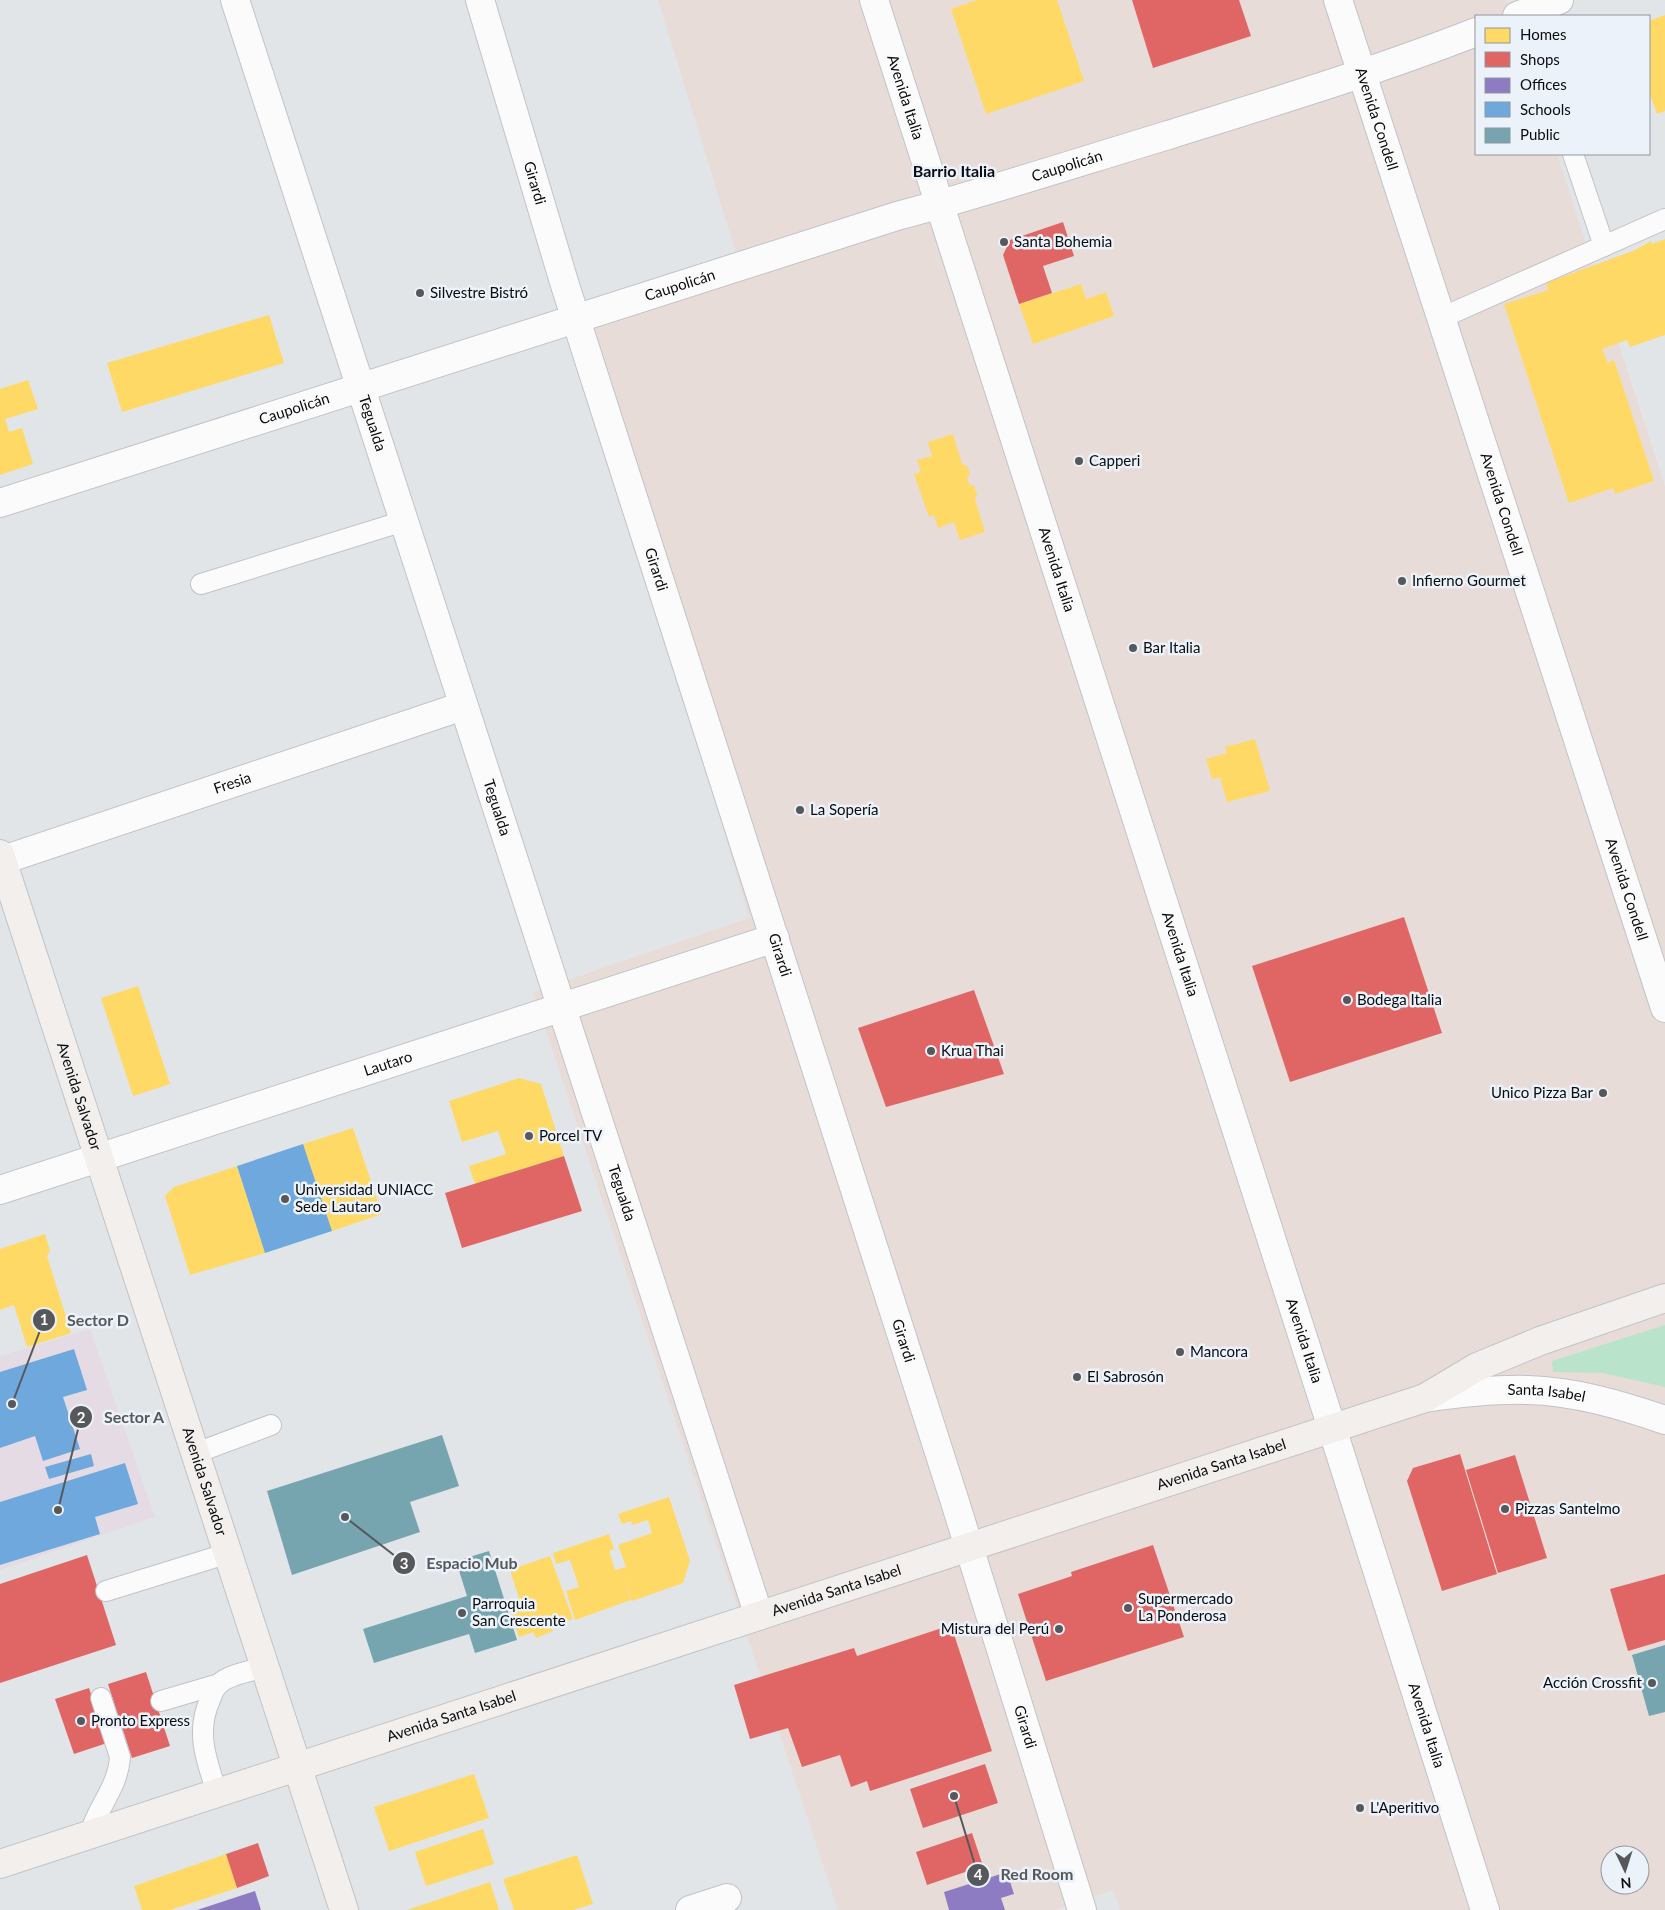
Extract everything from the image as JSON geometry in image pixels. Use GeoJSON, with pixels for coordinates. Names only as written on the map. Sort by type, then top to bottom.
{"type":"FeatureCollection","features":[{"type":"Feature","properties":{"kind":"main road","name":"Avenida Salvador"},"geometry":{"type":"LineString","coordinates":[[1,858],[344,1910]]}},
{"type":"Feature","properties":{"kind":"main road","name":"Avenida Santa Isabel"},"geometry":{"type":"LineString","coordinates":[[0,1864],[1425,1398],[1477,1367],[1540,1341],[1665,1298]]}},
{"type":"Feature","properties":{"kind":"street","name":"Tegualda"},"geometry":{"type":"LineString","coordinates":[[236,0],[758,1616]]}},
{"type":"Feature","properties":{"kind":"street","name":"Girardi"},"geometry":{"type":"LineString","coordinates":[[480,0],[576,319],[969,1547],[1082,1910]]}},
{"type":"Feature","properties":{"kind":"street","name":"Avenida Italia"},"geometry":{"type":"LineString","coordinates":[[874,0],[1485,1910]]}},
{"type":"Feature","properties":{"kind":"street","name":"Avenida Condell"},"geometry":{"type":"LineString","coordinates":[[1338,0],[1665,1008]]}},
{"type":"Feature","properties":{"kind":"street"},"geometry":{"type":"LineString","coordinates":[[1520,15],[1558,0]]}},
{"type":"Feature","properties":{"kind":"street","name":"Caupolicán"},"geometry":{"type":"LineString","coordinates":[[0,503],[898,216],[940,205],[1362,74],[1475,32]]}},
{"type":"Feature","properties":{"kind":"street","name":"Fresia"},"geometry":{"type":"LineString","coordinates":[[1,858],[463,706]]}},
{"type":"Feature","properties":{"kind":"street","name":"Lautaro"},"geometry":{"type":"LineString","coordinates":[[0,1190],[775,938]]}},
{"type":"Feature","properties":{"kind":"street","name":"Santa Isabel"},"geometry":{"type":"LineString","coordinates":[[1425,1398],[1479,1391],[1529,1390],[1576,1396],[1631,1409],[1665,1420]]}},
{"type":"Feature","properties":{"kind":"street"},"geometry":{"type":"LineString","coordinates":[[690,1910],[727,1898]]}},
{"type":"Feature","properties":{"kind":"lane"},"geometry":{"type":"LineString","coordinates":[[1573,155],[1604,246]]}},
{"type":"Feature","properties":{"kind":"lane"},"geometry":{"type":"LineString","coordinates":[[1442,318],[1665,219]]}},
{"type":"Feature","properties":{"kind":"lane"},"geometry":{"type":"LineString","coordinates":[[201,584],[404,521]]}},
{"type":"Feature","properties":{"kind":"lane"},"geometry":{"type":"LineString","coordinates":[[196,1453],[271,1426]]}},
{"type":"Feature","properties":{"kind":"lane"},"geometry":{"type":"LineString","coordinates":[[106,1591],[229,1554]]}},
{"type":"Feature","properties":{"kind":"lane"},"geometry":{"type":"LineString","coordinates":[[161,1701],[219,1684],[228,1678],[266,1667]]}},
{"type":"Feature","properties":{"kind":"lane"},"geometry":{"type":"LineString","coordinates":[[217,1793],[203,1750],[202,1730],[207,1705],[219,1684]]}},
{"type":"Feature","properties":{"kind":"lane"},"geometry":{"type":"LineString","coordinates":[[90,1834],[92,1826],[111,1793],[120,1764],[120,1757],[107,1710]]}},
{"type":"Feature","properties":{"kind":"shaded area"},"geometry":{"type":"Polygon","coordinates":[[[658,0],[1507,0],[1512,15],[1475,15],[1475,155],[1557,155],[1665,486],[1665,1910],[1120,1910],[1113,1890],[1055,1910],[838,1910],[533,992],[749,918],[577,321],[741,269],[658,0]]]}},
{"type":"Feature","properties":{"kind":"shaded area"},"geometry":{"type":"Polygon","coordinates":[[[90,1329],[155,1517],[0,1570],[0,1356],[90,1329]]]}},
{"type":"Feature","properties":{"kind":"green space"},"geometry":{"type":"Polygon","coordinates":[[[1665,1325],[1665,1387],[1603,1373],[1553,1372],[1552,1361],[1665,1325]]]}},
{"type":"Feature","properties":{"kind":"building: Homes"},"geometry":{"type":"Polygon","coordinates":[[[977,0],[1057,0],[1084,81],[986,114],[951,9],[977,0]]]}},
{"type":"Feature","properties":{"kind":"building: Homes"},"geometry":{"type":"Polygon","coordinates":[[[1665,15],[1665,111],[1657,114],[1650,95],[1650,21],[1665,15]]]}},
{"type":"Feature","properties":{"kind":"building: Homes"},"geometry":{"type":"Polygon","coordinates":[[[1665,239],[1665,335],[1630,347],[1627,340],[1602,349],[1608,363],[1614,360],[1654,481],[1615,494],[1613,488],[1569,503],[1504,304],[1549,290],[1546,283],[1635,250],[1651,241],[1652,244],[1665,239]]]}},
{"type":"Feature","properties":{"kind":"building: Homes"},"geometry":{"type":"Polygon","coordinates":[[[1081,284],[1086,299],[1106,292],[1114,316],[1033,344],[1019,304],[1081,284]]]}},
{"type":"Feature","properties":{"kind":"building: Homes"},"geometry":{"type":"Polygon","coordinates":[[[269,315],[284,363],[122,412],[107,363],[269,315]]]}},
{"type":"Feature","properties":{"kind":"building: Homes"},"geometry":{"type":"Polygon","coordinates":[[[28,380],[38,409],[5,419],[9,432],[22,428],[33,464],[0,475],[0,389],[28,380]]]}},
{"type":"Feature","properties":{"kind":"building: Homes"},"geometry":{"type":"Polygon","coordinates":[[[953,434],[962,464],[967,466],[970,474],[967,478],[969,484],[974,486],[977,495],[975,499],[985,532],[960,540],[954,522],[938,528],[934,515],[929,517],[914,474],[921,472],[917,460],[932,456],[928,442],[953,434]]]}},
{"type":"Feature","properties":{"kind":"building: Homes"},"geometry":{"type":"Polygon","coordinates":[[[1255,739],[1270,791],[1227,802],[1220,777],[1212,779],[1206,759],[1227,753],[1225,747],[1255,739]]]}},
{"type":"Feature","properties":{"kind":"building: Homes"},"geometry":{"type":"Polygon","coordinates":[[[138,986],[170,1084],[133,1096],[101,998],[138,986]]]}},
{"type":"Feature","properties":{"kind":"building: Homes","name":"Porcel TV"},"geometry":{"type":"Polygon","coordinates":[[[519,1078],[541,1084],[564,1156],[475,1184],[469,1166],[506,1154],[498,1131],[462,1142],[449,1101],[519,1078]]]}},
{"type":"Feature","properties":{"kind":"building: Homes"},"geometry":{"type":"Polygon","coordinates":[[[353,1128],[382,1214],[332,1231],[303,1144],[353,1128]]]}},
{"type":"Feature","properties":{"kind":"building: Homes"},"geometry":{"type":"Polygon","coordinates":[[[237,1166],[265,1253],[190,1275],[165,1196],[174,1187],[237,1166]]]}},
{"type":"Feature","properties":{"kind":"building: Homes"},"geometry":{"type":"Polygon","coordinates":[[[45,1234],[50,1251],[47,1256],[71,1333],[27,1347],[14,1305],[0,1310],[0,1249],[45,1234]]]}},
{"type":"Feature","properties":{"kind":"building: Homes"},"geometry":{"type":"Polygon","coordinates":[[[669,1497],[690,1561],[683,1583],[632,1601],[623,1576],[631,1600],[575,1620],[566,1591],[579,1587],[570,1560],[556,1564],[553,1553],[609,1534],[614,1549],[609,1551],[615,1570],[626,1567],[618,1545],[652,1533],[648,1520],[632,1525],[631,1521],[622,1524],[618,1514],[669,1497]]]}},
{"type":"Feature","properties":{"kind":"building: Homes"},"geometry":{"type":"Polygon","coordinates":[[[550,1556],[573,1619],[551,1627],[553,1631],[536,1638],[533,1632],[519,1637],[507,1602],[519,1598],[510,1570],[550,1556]]]}},
{"type":"Feature","properties":{"kind":"building: Homes"},"geometry":{"type":"Polygon","coordinates":[[[474,1774],[489,1818],[389,1851],[374,1807],[474,1774]]]}},
{"type":"Feature","properties":{"kind":"building: Homes"},"geometry":{"type":"Polygon","coordinates":[[[483,1829],[494,1864],[426,1886],[415,1852],[483,1829]]]}},
{"type":"Feature","properties":{"kind":"building: Homes"},"geometry":{"type":"Polygon","coordinates":[[[226,1854],[237,1888],[170,1910],[142,1910],[134,1886],[226,1854]]]}},
{"type":"Feature","properties":{"kind":"building: Homes"},"geometry":{"type":"Polygon","coordinates":[[[577,1855],[593,1904],[573,1910],[514,1910],[503,1879],[577,1855]]]}},
{"type":"Feature","properties":{"kind":"building: Homes"},"geometry":{"type":"Polygon","coordinates":[[[490,1882],[499,1910],[407,1910],[490,1882]]]}},
{"type":"Feature","properties":{"kind":"building: Shops"},"geometry":{"type":"Polygon","coordinates":[[[1132,0],[1239,0],[1251,36],[1153,68],[1132,0]]]}},
{"type":"Feature","properties":{"kind":"building: Shops"},"geometry":{"type":"Polygon","coordinates":[[[1063,222],[1074,256],[1043,266],[1052,293],[1019,304],[1003,255],[1010,240],[1063,222]]]}},
{"type":"Feature","properties":{"kind":"building: Shops","name":"Bodega Italia"},"geometry":{"type":"Polygon","coordinates":[[[1404,917],[1442,1033],[1290,1082],[1252,966],[1404,917]]]}},
{"type":"Feature","properties":{"kind":"building: Shops","name":"Krua Thai"},"geometry":{"type":"Polygon","coordinates":[[[974,990],[1004,1074],[886,1107],[858,1028],[974,990]]]}},
{"type":"Feature","properties":{"kind":"building: Shops"},"geometry":{"type":"Polygon","coordinates":[[[564,1156],[582,1211],[462,1248],[445,1193],[564,1156]]]}},
{"type":"Feature","properties":{"kind":"building: Shops"},"geometry":{"type":"Polygon","coordinates":[[[1460,1454],[1497,1574],[1442,1591],[1407,1481],[1413,1468],[1460,1454]]]}},
{"type":"Feature","properties":{"kind":"building: Shops","name":"Pizzas Santelmo"},"geometry":{"type":"Polygon","coordinates":[[[1515,1455],[1547,1558],[1498,1573],[1466,1470],[1515,1455]]]}},
{"type":"Feature","properties":{"kind":"building: Shops","name":"Supermercado La Ponderosa"},"geometry":{"type":"Polygon","coordinates":[[[1153,1545],[1184,1637],[1046,1681],[1018,1594],[1072,1576],[1071,1572],[1153,1545]]]}},
{"type":"Feature","properties":{"kind":"building: Shops"},"geometry":{"type":"Polygon","coordinates":[[[87,1555],[116,1645],[0,1683],[0,1584],[87,1555]]]}},
{"type":"Feature","properties":{"kind":"building: Shops"},"geometry":{"type":"Polygon","coordinates":[[[1665,1574],[1665,1640],[1628,1651],[1610,1589],[1665,1574]]]}},
{"type":"Feature","properties":{"kind":"building: Shops"},"geometry":{"type":"Polygon","coordinates":[[[951,1625],[992,1751],[870,1791],[867,1781],[851,1787],[840,1755],[802,1767],[788,1728],[750,1739],[734,1685],[854,1648],[857,1656],[951,1625]]]}},
{"type":"Feature","properties":{"kind":"building: Shops"},"geometry":{"type":"Polygon","coordinates":[[[146,1672],[170,1746],[132,1758],[108,1684],[146,1672]]]}},
{"type":"Feature","properties":{"kind":"building: Shops","name":"Pronto Express"},"geometry":{"type":"Polygon","coordinates":[[[89,1688],[107,1743],[74,1754],[55,1699],[89,1688]]]}},
{"type":"Feature","properties":{"kind":"building: Shops"},"geometry":{"type":"Polygon","coordinates":[[[985,1764],[998,1803],[923,1828],[910,1789],[985,1764]]]}},
{"type":"Feature","properties":{"kind":"building: Shops"},"geometry":{"type":"Polygon","coordinates":[[[972,1833],[983,1866],[927,1885],[916,1852],[972,1833]]]}},
{"type":"Feature","properties":{"kind":"building: Shops"},"geometry":{"type":"Polygon","coordinates":[[[258,1843],[269,1876],[237,1888],[226,1854],[258,1843]]]}},
{"type":"Feature","properties":{"kind":"building: Offices"},"geometry":{"type":"Polygon","coordinates":[[[1007,1872],[1014,1894],[1001,1898],[1005,1910],[949,1910],[944,1892],[1007,1872]]]}},
{"type":"Feature","properties":{"kind":"building: Offices"},"geometry":{"type":"Polygon","coordinates":[[[255,1891],[261,1910],[197,1910],[255,1891]]]}},
{"type":"Feature","properties":{"kind":"building: Schools","name":"Universidad UNIACC Sede Lautaro"},"geometry":{"type":"Polygon","coordinates":[[[303,1144],[332,1231],[265,1253],[237,1166],[303,1144]]]}},
{"type":"Feature","properties":{"kind":"building: Schools"},"geometry":{"type":"Polygon","coordinates":[[[74,1349],[87,1390],[63,1397],[80,1449],[43,1461],[35,1436],[0,1448],[0,1372],[74,1349]]]}},
{"type":"Feature","properties":{"kind":"building: Schools"},"geometry":{"type":"Polygon","coordinates":[[[91,1454],[94,1466],[49,1479],[45,1467],[91,1454]]]}},
{"type":"Feature","properties":{"kind":"building: Schools"},"geometry":{"type":"Polygon","coordinates":[[[125,1463],[138,1504],[95,1517],[100,1534],[0,1565],[0,1502],[125,1463]]]}},
{"type":"Feature","properties":{"kind":"building: Public"},"geometry":{"type":"Polygon","coordinates":[[[442,1435],[459,1486],[410,1502],[420,1532],[292,1575],[267,1491],[442,1435]]]}},
{"type":"Feature","properties":{"kind":"building: Public","name":"Parroquia San Crescente"},"geometry":{"type":"Polygon","coordinates":[[[489,1551],[517,1640],[475,1653],[469,1634],[374,1663],[363,1629],[467,1596],[456,1561],[489,1551]]]}},
{"type":"Feature","properties":{"kind":"building: Public","name":"Acción Crossfit"},"geometry":{"type":"Polygon","coordinates":[[[1665,1645],[1665,1712],[1649,1716],[1632,1655],[1665,1645]]]}},
{"type":"Feature","properties":{"kind":"place","name":"Santa Bohemia"},"geometry":{"type":"Point","coordinates":[1004,242]}},
{"type":"Feature","properties":{"kind":"place","name":"Silvestre Bistró"},"geometry":{"type":"Point","coordinates":[420,293]}},
{"type":"Feature","properties":{"kind":"place","name":"Capperi"},"geometry":{"type":"Point","coordinates":[1079,461]}},
{"type":"Feature","properties":{"kind":"place","name":"Infierno Gourmet"},"geometry":{"type":"Point","coordinates":[1402,581]}},
{"type":"Feature","properties":{"kind":"place","name":"Bar Italia"},"geometry":{"type":"Point","coordinates":[1133,648]}},
{"type":"Feature","properties":{"kind":"place","name":"La Sopería"},"geometry":{"type":"Point","coordinates":[800,810]}},
{"type":"Feature","properties":{"kind":"place","name":"Bodega Italia"},"geometry":{"type":"Point","coordinates":[1347,1000]}},
{"type":"Feature","properties":{"kind":"place","name":"Krua Thai"},"geometry":{"type":"Point","coordinates":[931,1051]}},
{"type":"Feature","properties":{"kind":"place","name":"Unico Pizza Bar"},"geometry":{"type":"Point","coordinates":[1603,1093]}},
{"type":"Feature","properties":{"kind":"place","name":"Porcel TV"},"geometry":{"type":"Point","coordinates":[529,1136]}},
{"type":"Feature","properties":{"kind":"place","name":"Universidad UNIACC Sede Lautaro"},"geometry":{"type":"Point","coordinates":[285,1199]}},
{"type":"Feature","properties":{"kind":"place","name":"Mancora"},"geometry":{"type":"Point","coordinates":[1180,1352]}},
{"type":"Feature","properties":{"kind":"place","name":"El Sabrosón"},"geometry":{"type":"Point","coordinates":[1077,1377]}},
{"type":"Feature","properties":{"kind":"place","name":"Sector D"},"geometry":{"type":"Point","coordinates":[12,1404]}},
{"type":"Feature","properties":{"kind":"place","name":"Pizzas Santelmo"},"geometry":{"type":"Point","coordinates":[1505,1509]}},
{"type":"Feature","properties":{"kind":"place","name":"Sector A"},"geometry":{"type":"Point","coordinates":[58,1510]}},
{"type":"Feature","properties":{"kind":"place","name":"Espacio Mub"},"geometry":{"type":"Point","coordinates":[345,1517]}},
{"type":"Feature","properties":{"kind":"place","name":"Supermercado La Ponderosa"},"geometry":{"type":"Point","coordinates":[1128,1608]}},
{"type":"Feature","properties":{"kind":"place","name":"Parroquia San Crescente"},"geometry":{"type":"Point","coordinates":[462,1613]}},
{"type":"Feature","properties":{"kind":"place","name":"Mistura del Perú"},"geometry":{"type":"Point","coordinates":[1059,1629]}},
{"type":"Feature","properties":{"kind":"place","name":"Acción Crossfit"},"geometry":{"type":"Point","coordinates":[1652,1683]}},
{"type":"Feature","properties":{"kind":"place","name":"Pronto Express"},"geometry":{"type":"Point","coordinates":[81,1721]}},
{"type":"Feature","properties":{"kind":"place","name":"Red Room"},"geometry":{"type":"Point","coordinates":[954,1796]}},
{"type":"Feature","properties":{"kind":"place","name":"L'Aperitivo"},"geometry":{"type":"Point","coordinates":[1360,1808]}},
{"type":"Feature","properties":{"kind":"district","name":"Barrio Italia"},"geometry":{"type":"Point","coordinates":[954,171]}}]}
